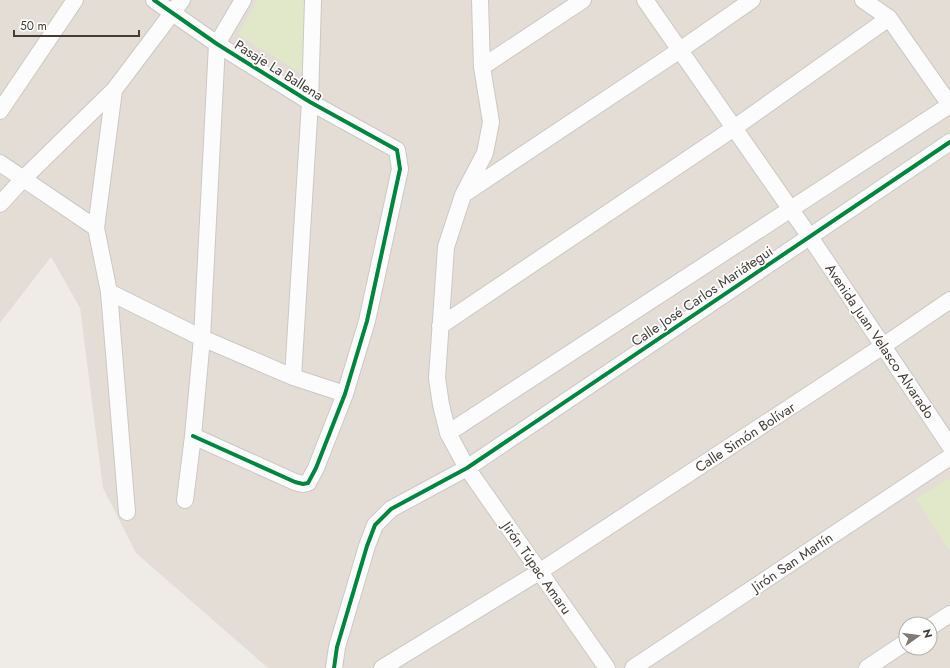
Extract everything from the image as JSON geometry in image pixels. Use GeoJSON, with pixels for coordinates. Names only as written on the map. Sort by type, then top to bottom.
{"type":"FeatureCollection","features":[{"type":"Feature","properties":{"kind":"street"},"geometry":{"type":"LineString","coordinates":[[0,111],[74,0]]}},
{"type":"Feature","properties":{"kind":"street","name":"Pasaje La Ballena"},"geometry":{"type":"LineString","coordinates":[[154,0],[217,44],[310,102],[397,150],[400,169],[367,321],[345,394]]}},
{"type":"Feature","properties":{"kind":"street"},"geometry":{"type":"LineString","coordinates":[[0,204],[114,90],[182,0]]}},
{"type":"Feature","properties":{"kind":"street"},"geometry":{"type":"LineString","coordinates":[[185,500],[193,436],[202,338],[217,44],[243,0]]}},
{"type":"Feature","properties":{"kind":"street"},"geometry":{"type":"LineString","coordinates":[[293,377],[310,102],[313,0]]}},
{"type":"Feature","properties":{"kind":"street","name":"Jirón Túpac Amaru"},"geometry":{"type":"LineString","coordinates":[[480,0],[482,67],[491,122],[485,153],[463,195],[446,247],[437,378],[441,405],[448,433],[467,468],[606,668]]}},
{"type":"Feature","properties":{"kind":"street"},"geometry":{"type":"LineString","coordinates":[[482,67],[583,0]]}},
{"type":"Feature","properties":{"kind":"street","name":"Avenida Juan Velasco Alvarado"},"geometry":{"type":"LineString","coordinates":[[645,0],[810,237],[950,446]]}},
{"type":"Feature","properties":{"kind":"street"},"geometry":{"type":"LineString","coordinates":[[463,195],[752,0]]}},
{"type":"Feature","properties":{"kind":"street"},"geometry":{"type":"LineString","coordinates":[[448,433],[950,105],[889,18],[863,0]]}},
{"type":"Feature","properties":{"kind":"street"},"geometry":{"type":"LineString","coordinates":[[440,326],[734,128],[889,18]]}},
{"type":"Feature","properties":{"kind":"street"},"geometry":{"type":"LineString","coordinates":[[114,90],[96,228],[109,292],[127,512]]}},
{"type":"Feature","properties":{"kind":"street","name":"Calle José Carlos Mariátegui"},"geometry":{"type":"LineString","coordinates":[[334,668],[337,647],[367,546],[375,525],[392,509],[467,468],[950,142]]}},
{"type":"Feature","properties":{"kind":"street"},"geometry":{"type":"LineString","coordinates":[[0,163],[96,228]]}},
{"type":"Feature","properties":{"kind":"street"},"geometry":{"type":"LineString","coordinates":[[109,292],[202,338],[293,377],[345,394],[316,468],[308,483],[303,484],[296,482],[193,436]]}},
{"type":"Feature","properties":{"kind":"street","name":"Calle Simón Bolívar"},"geometry":{"type":"LineString","coordinates":[[382,668],[539,572],[883,346],[950,300]]}},
{"type":"Feature","properties":{"kind":"street","name":"Jirón San Martín"},"geometry":{"type":"LineString","coordinates":[[633,668],[950,457]]}},
{"type":"Feature","properties":{"kind":"street"},"geometry":{"type":"LineString","coordinates":[[938,622],[950,614]]}},
{"type":"Feature","properties":{"kind":"street"},"geometry":{"type":"LineString","coordinates":[[867,668],[898,647]]}},
{"type":"Feature","properties":{"kind":"shaded area"},"geometry":{"type":"Polygon","coordinates":[[[0,0],[950,0],[950,668],[268,668],[136,553],[103,488],[80,308],[51,257],[0,323],[0,0]]]}},
{"type":"Feature","properties":{"kind":"green space"},"geometry":{"type":"Polygon","coordinates":[[[257,0],[307,0],[306,67],[301,73],[238,35],[257,0]]]}},
{"type":"Feature","properties":{"kind":"green space"},"geometry":{"type":"Polygon","coordinates":[[[948,478],[950,481],[950,552],[916,499],[948,478]]]}},
{"type":"Feature","properties":{"kind":"cycle path"},"geometry":{"type":"LineString","coordinates":[[154,0],[217,44],[310,102],[397,150],[400,169],[367,321],[345,394],[316,468],[308,483],[303,484],[295,482],[193,436]]}},
{"type":"Feature","properties":{"kind":"cycle path"},"geometry":{"type":"LineString","coordinates":[[334,668],[337,647],[367,546],[375,525],[391,509],[467,468],[950,142]]}}]}
